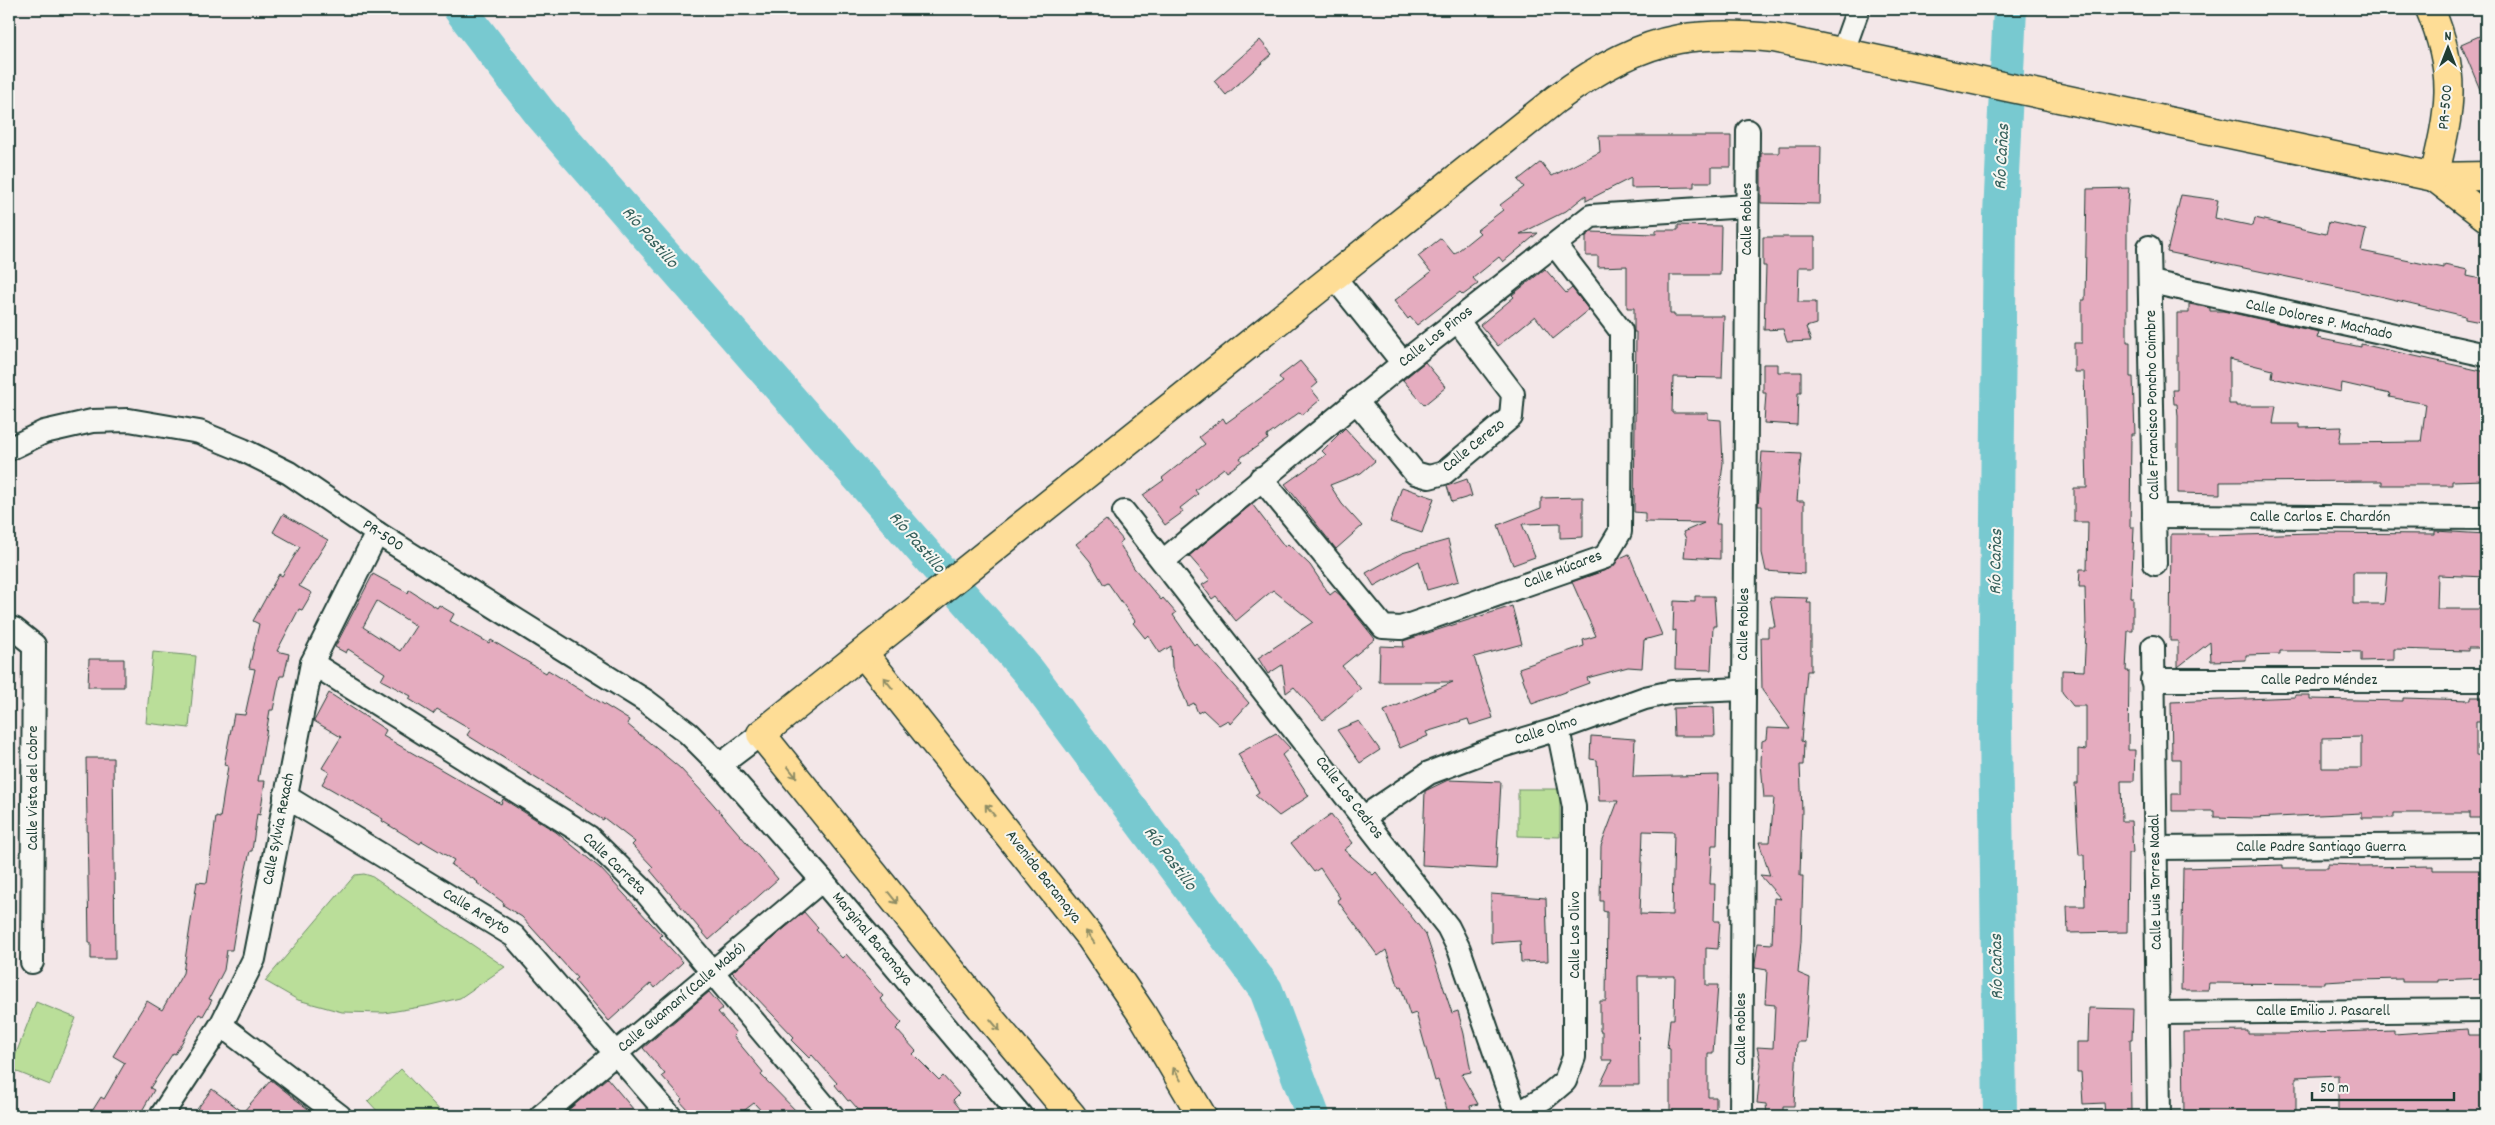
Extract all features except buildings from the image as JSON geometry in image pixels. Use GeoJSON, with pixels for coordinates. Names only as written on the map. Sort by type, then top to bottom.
{"type":"FeatureCollection","features":[{"type":"Feature","properties":{"kind":"main road","name":"PR-500"},"geometry":{"type":"LineString","coordinates":[[2430,9],[2439,30],[2449,67],[2448,119],[2434,177]]}},
{"type":"Feature","properties":{"kind":"main road"},"geometry":{"type":"LineString","coordinates":[[1072,1116],[983,1010],[761,734],[1019,530],[1556,99],[1584,79],[1617,61],[1648,48],[1678,39],[1732,36],[1774,38],[1904,64],[2099,108],[2434,177],[2486,176]]}},
{"type":"Feature","properties":{"kind":"main road"},"geometry":{"type":"LineString","coordinates":[[2434,177],[2486,217]]}},
{"type":"Feature","properties":{"kind":"main road","name":"Avenida Baramaya"},"geometry":{"type":"LineString","coordinates":[[863,653],[1090,937],[1142,1014],[1202,1116]]}},
{"type":"Feature","properties":{"kind":"street"},"geometry":{"type":"LineString","coordinates":[[1843,51],[1858,9]]}},
{"type":"Feature","properties":{"kind":"street","name":"Calle Robles"},"geometry":{"type":"LineString","coordinates":[[1741,1116],[1748,131]]}},
{"type":"Feature","properties":{"kind":"street","name":"Calle Los Pinos"},"geometry":{"type":"LineString","coordinates":[[1163,561],[1261,478],[1403,363],[1591,216],[1747,206]]}},
{"type":"Feature","properties":{"kind":"street","name":"Calle Húcares"},"geometry":{"type":"LineString","coordinates":[[1261,478],[1383,627],[1401,628],[1605,558],[1620,532],[1621,331],[1555,245]]}},
{"type":"Feature","properties":{"kind":"street","name":"Calle Francisco Poncho Coimbre"},"geometry":{"type":"LineString","coordinates":[[2150,247],[2155,564]]}},
{"type":"Feature","properties":{"kind":"street"},"geometry":{"type":"LineString","coordinates":[[1334,277],[1403,363]]}},
{"type":"Feature","properties":{"kind":"street","name":"Calle Dolores P. Machado"},"geometry":{"type":"LineString","coordinates":[[2151,282],[2486,354]]}},
{"type":"Feature","properties":{"kind":"street","name":"Calle Cerezo"},"geometry":{"type":"LineString","coordinates":[[1356,401],[1416,473],[1429,477],[1444,474],[1511,417],[1513,394],[1457,320]]}},
{"type":"Feature","properties":{"kind":"street","name":"PR-500"},"geometry":{"type":"LineString","coordinates":[[9,450],[44,432],[92,421],[129,420],[180,427],[243,450],[289,473],[377,533],[646,701],[688,733],[720,765]]}},
{"type":"Feature","properties":{"kind":"street","name":"Calle Los Cedros"},"geometry":{"type":"LineString","coordinates":[[1124,512],[1448,927],[1459,948],[1517,1115]]}},
{"type":"Feature","properties":{"kind":"street","name":"Calle Carlos E. Chardón"},"geometry":{"type":"LineString","coordinates":[[2154,516],[2486,518]]}},
{"type":"Feature","properties":{"kind":"street","name":"Calle Sylvia Rexach"},"geometry":{"type":"LineString","coordinates":[[161,1116],[221,1025],[254,959],[312,663],[377,533]]}},
{"type":"Feature","properties":{"kind":"street","name":"Calle Vista del Cobre"},"geometry":{"type":"LineString","coordinates":[[9,628],[14,629],[34,645],[32,962]]}},
{"type":"Feature","properties":{"kind":"street","name":"Calle Luis Torres Nadal"},"geometry":{"type":"LineString","coordinates":[[2153,648],[2159,1116]]}},
{"type":"Feature","properties":{"kind":"street","name":"Calle Carreta"},"geometry":{"type":"LineString","coordinates":[[312,663],[589,837],[646,894],[833,1116]]}},
{"type":"Feature","properties":{"kind":"street","name":"Calle Pedro Méndez"},"geometry":{"type":"LineString","coordinates":[[2152,680],[2486,680]]}},
{"type":"Feature","properties":{"kind":"street","name":"Calle Olmo"},"geometry":{"type":"LineString","coordinates":[[1364,817],[1429,773],[1495,748],[1558,729],[1645,698],[1672,692],[1743,689]]}},
{"type":"Feature","properties":{"kind":"street","name":"Calle Los Olivo"},"geometry":{"type":"LineString","coordinates":[[1517,1115],[1546,1097],[1565,1081],[1574,1057],[1574,807],[1558,729]]}},
{"type":"Feature","properties":{"kind":"street"},"geometry":{"type":"LineString","coordinates":[[720,765],[761,734]]}},
{"type":"Feature","properties":{"kind":"street","name":"Marginal Baramaya"},"geometry":{"type":"LineString","coordinates":[[720,765],[822,880],[1022,1116]]}},
{"type":"Feature","properties":{"kind":"street","name":"Calle Areyto"},"geometry":{"type":"LineString","coordinates":[[285,796],[514,936],[670,1116]]}},
{"type":"Feature","properties":{"kind":"street","name":"Calle Padre Santiago Guerra"},"geometry":{"type":"LineString","coordinates":[[2156,848],[2486,845]]}},
{"type":"Feature","properties":{"kind":"street","name":"Calle Guamaní (Calle Mabó)"},"geometry":{"type":"LineString","coordinates":[[542,1116],[822,880]]}},
{"type":"Feature","properties":{"kind":"street","name":"Calle Emilio J. Pasarell"},"geometry":{"type":"LineString","coordinates":[[2159,1013],[2486,1010]]}},
{"type":"Feature","properties":{"kind":"street"},"geometry":{"type":"LineString","coordinates":[[221,1025],[340,1116]]}},
{"type":"Feature","properties":{"kind":"green space"},"geometry":{"type":"Polygon","coordinates":[[[153,652],[196,656],[189,728],[146,723],[153,652]]]}},
{"type":"Feature","properties":{"kind":"green space"},"geometry":{"type":"Polygon","coordinates":[[[1518,789],[1560,789],[1560,837],[1518,836],[1518,789]]]}},
{"type":"Feature","properties":{"kind":"green space"},"geometry":{"type":"Polygon","coordinates":[[[364,874],[371,876],[505,967],[460,998],[384,1013],[342,1012],[298,1000],[265,981],[355,875],[364,874]]]}},
{"type":"Feature","properties":{"kind":"green space"},"geometry":{"type":"Polygon","coordinates":[[[36,1002],[76,1018],[50,1085],[10,1069],[36,1002]]]}},
{"type":"Feature","properties":{"kind":"green space"},"geometry":{"type":"Polygon","coordinates":[[[401,1069],[445,1116],[382,1116],[368,1101],[401,1069]]]}},
{"type":"Feature","properties":{"kind":"waterway","name":"Río Pastillo"},"geometry":{"type":"LineString","coordinates":[[460,9],[540,113],[1029,672],[1266,990],[1313,1116]]}},
{"type":"Feature","properties":{"kind":"waterway","name":"Río Cañas"},"geometry":{"type":"LineString","coordinates":[[2000,1116],[1995,723],[2000,215],[2010,9]]}}]}
